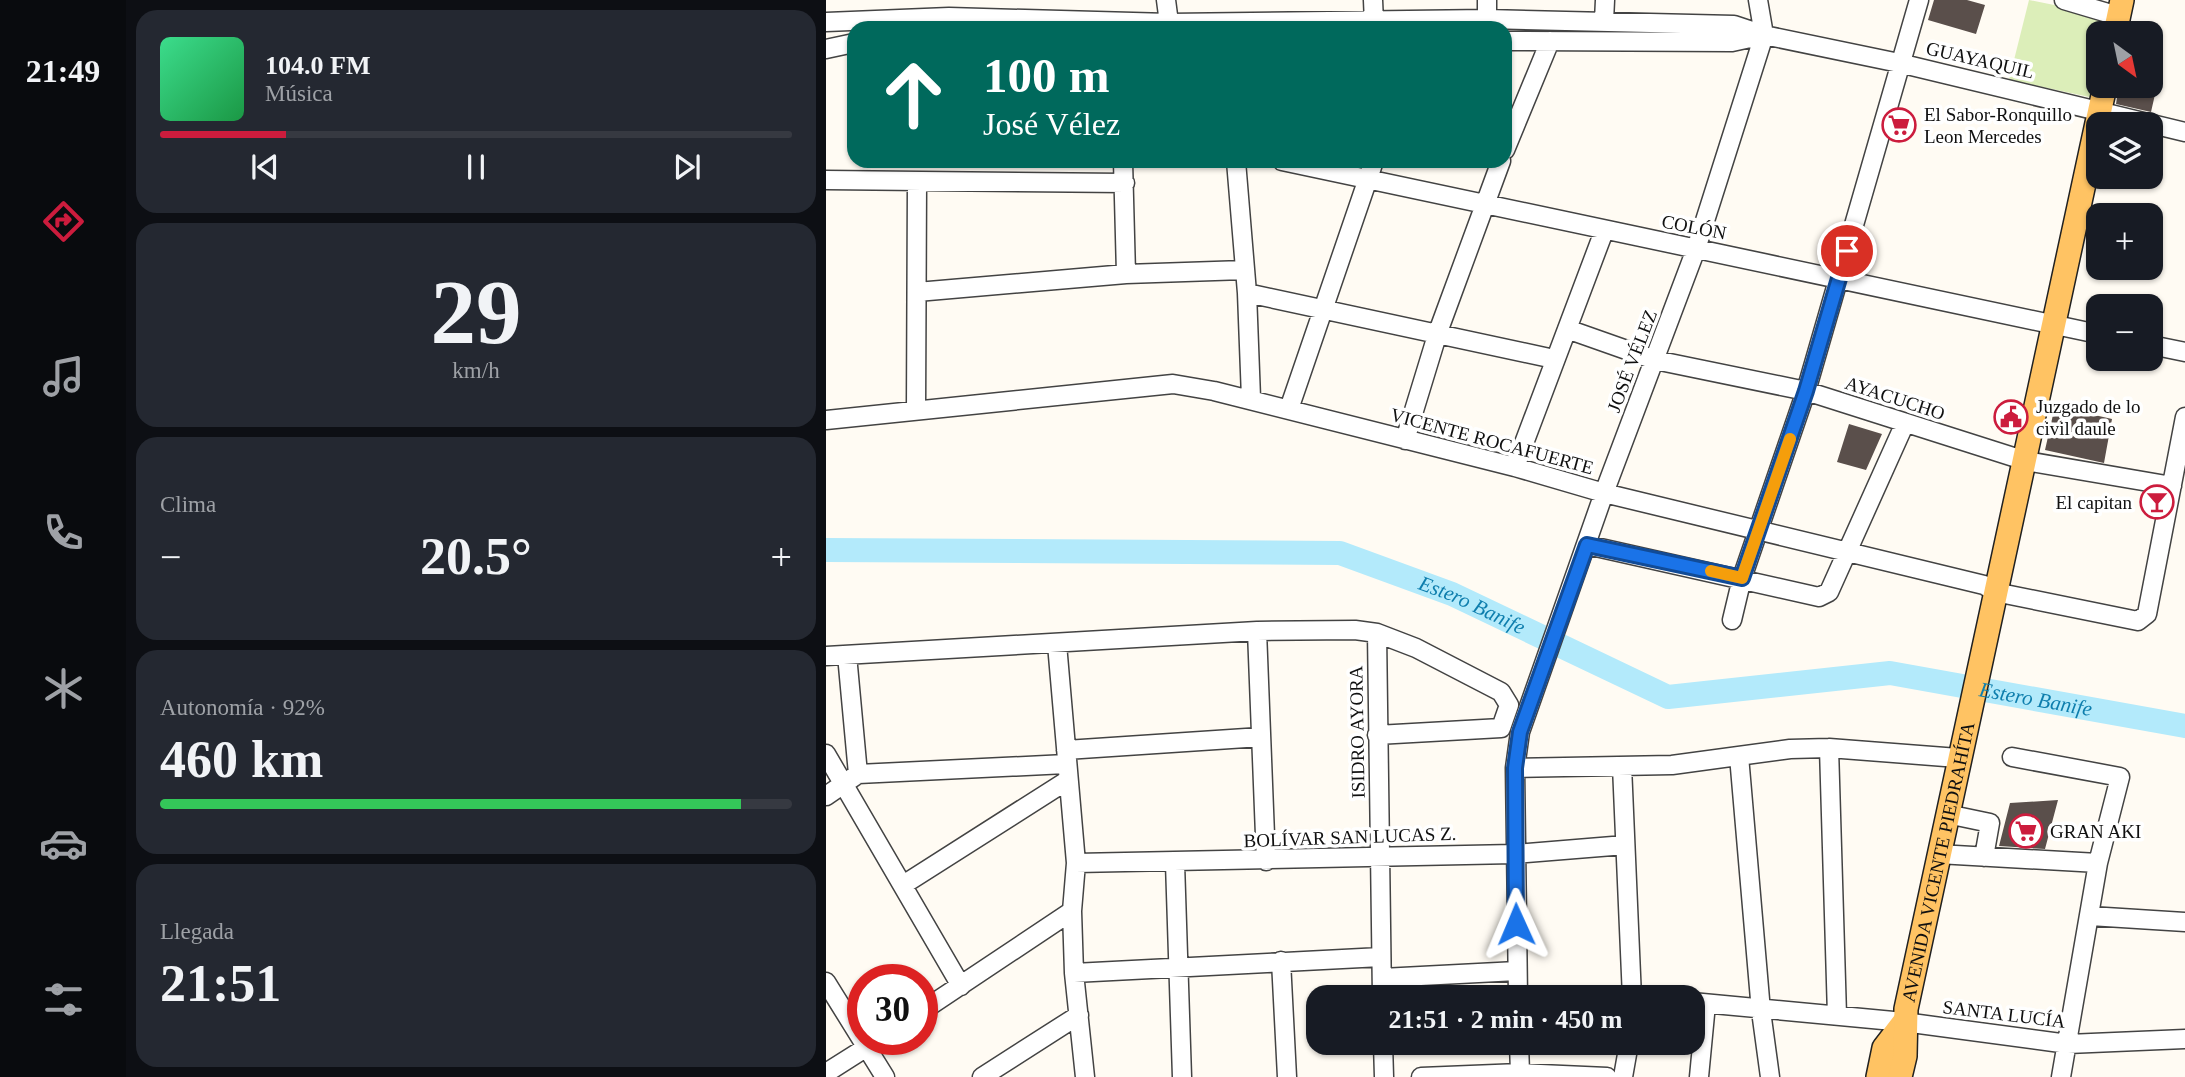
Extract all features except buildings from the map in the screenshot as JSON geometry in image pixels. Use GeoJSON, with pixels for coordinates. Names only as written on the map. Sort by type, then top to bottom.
{"type":"FeatureCollection","features":[{"type":"Feature","properties":{"kind":"main road","name":"AVENIDA VICENTE PIEDRAHÍTA"},"geometry":{"type":"LineString","coordinates":[[1900,1077],[1905,1056],[1904,1022],[1938,854],[2026,461],[2102,98]]}},
{"type":"Feature","properties":{"kind":"main road","name":"AVENIDA VICENTE PIEDRAHÍTA"},"geometry":{"type":"LineString","coordinates":[[1878,1077],[1884,1048],[1904,1022]]}},
{"type":"Feature","properties":{"kind":"street"},"geometry":{"type":"LineString","coordinates":[[1166,0],[1169,21]]}},
{"type":"Feature","properties":{"kind":"street"},"geometry":{"type":"LineString","coordinates":[[1373,0],[1374,21]]}},
{"type":"Feature","properties":{"kind":"street"},"geometry":{"type":"LineString","coordinates":[[1487,0],[1487,19]]}},
{"type":"Feature","properties":{"kind":"street"},"geometry":{"type":"LineString","coordinates":[[1604,21],[1605,0]]}},
{"type":"Feature","properties":{"kind":"street","name":"JOSÉ VÉLEZ"},"geometry":{"type":"LineString","coordinates":[[1518,985],[1514,855],[1515,768],[1520,732],[1604,494],[1696,249],[1764,35],[1758,0]]}},
{"type":"Feature","properties":{"kind":"street"},"geometry":{"type":"LineString","coordinates":[[1732,620],[1742,578],[1806,391],[1919,0]]}},
{"type":"Feature","properties":{"kind":"street"},"geometry":{"type":"LineString","coordinates":[[2064,0],[2118,16]]}},
{"type":"Feature","properties":{"kind":"street"},"geometry":{"type":"LineString","coordinates":[[826,22],[946,16],[1130,19]]}},
{"type":"Feature","properties":{"kind":"street"},"geometry":{"type":"LineString","coordinates":[[1118,21],[1130,19]]}},
{"type":"Feature","properties":{"kind":"street","name":"GUAYAQUIL"},"geometry":{"type":"LineString","coordinates":[[1130,19],[1150,21]]}},
{"type":"Feature","properties":{"kind":"street","name":"GUAYAQUIL"},"geometry":{"type":"LineString","coordinates":[[1430,21],[1487,19],[1734,25],[1764,35],[1899,63],[2185,132]]}},
{"type":"Feature","properties":{"kind":"street"},"geometry":{"type":"LineString","coordinates":[[1512,41],[1732,42],[1764,35]]}},
{"type":"Feature","properties":{"kind":"street"},"geometry":{"type":"LineString","coordinates":[[1512,133],[1550,41]]}},
{"type":"Feature","properties":{"kind":"street"},"geometry":{"type":"LineString","coordinates":[[826,49],[847,44]]}},
{"type":"Feature","properties":{"kind":"street"},"geometry":{"type":"LineString","coordinates":[[826,49],[847,50]]}},
{"type":"Feature","properties":{"kind":"street"},"geometry":{"type":"LineString","coordinates":[[1124,168],[1126,274]]}},
{"type":"Feature","properties":{"kind":"street"},"geometry":{"type":"LineString","coordinates":[[1237,168],[1247,293],[1251,398]]}},
{"type":"Feature","properties":{"kind":"street","name":"COLÓN"},"geometry":{"type":"LineString","coordinates":[[1318,168],[2086,331]]}},
{"type":"Feature","properties":{"kind":"street"},"geometry":{"type":"LineString","coordinates":[[1289,409],[1372,168]]}},
{"type":"Feature","properties":{"kind":"street"},"geometry":{"type":"LineString","coordinates":[[1405,440],[1438,332],[1497,168]]}},
{"type":"Feature","properties":{"kind":"street"},"geometry":{"type":"LineString","coordinates":[[826,180],[1125,183]]}},
{"type":"Feature","properties":{"kind":"street"},"geometry":{"type":"LineString","coordinates":[[916,410],[917,181]]}},
{"type":"Feature","properties":{"kind":"street"},"geometry":{"type":"LineString","coordinates":[[1515,467],[1604,231]]}},
{"type":"Feature","properties":{"kind":"street"},"geometry":{"type":"LineString","coordinates":[[917,292],[1126,274],[1244,270]]}},
{"type":"Feature","properties":{"kind":"street"},"geometry":{"type":"LineString","coordinates":[[1247,293],[1554,359]]}},
{"type":"Feature","properties":{"kind":"street","name":"AYACUCHO"},"geometry":{"type":"LineString","coordinates":[[1567,329],[1655,360],[1806,391],[2026,461],[2172,486]]}},
{"type":"Feature","properties":{"kind":"street"},"geometry":{"type":"LineString","coordinates":[[2163,347],[2185,352]]}},
{"type":"Feature","properties":{"kind":"street","name":"VICENTE ROCAFUERTE"},"geometry":{"type":"LineString","coordinates":[[826,420],[1173,384],[1251,398],[1515,467],[1604,494],[1984,585],[1995,592],[2138,621],[2147,614],[2172,486]]}},
{"type":"Feature","properties":{"kind":"street"},"geometry":{"type":"LineString","coordinates":[[2172,486],[2185,417]]}},
{"type":"Feature","properties":{"kind":"street"},"geometry":{"type":"LineString","coordinates":[[1587,545],[1819,597],[1829,592],[1905,423]]}},
{"type":"Feature","properties":{"kind":"street"},"geometry":{"type":"LineString","coordinates":[[826,656],[1256,631],[1355,630],[1377,634],[1416,648],[1501,692],[1509,705],[1501,728],[1377,735]]}},
{"type":"Feature","properties":{"kind":"street"},"geometry":{"type":"LineString","coordinates":[[1256,631],[1266,861]]}},
{"type":"Feature","properties":{"kind":"street","name":"ISIDRO AYORA"},"geometry":{"type":"LineString","coordinates":[[1377,634],[1382,985]]}},
{"type":"Feature","properties":{"kind":"street"},"geometry":{"type":"LineString","coordinates":[[1057,644],[1076,863],[1072,911],[1074,973],[1085,1077]]}},
{"type":"Feature","properties":{"kind":"street"},"geometry":{"type":"LineString","coordinates":[[847,655],[852,779]]}},
{"type":"Feature","properties":{"kind":"street"},"geometry":{"type":"LineString","coordinates":[[826,796],[852,779],[1067,765],[1261,737]]}},
{"type":"Feature","properties":{"kind":"street"},"geometry":{"type":"LineString","coordinates":[[1829,748],[1837,1015]]}},
{"type":"Feature","properties":{"kind":"street"},"geometry":{"type":"LineString","coordinates":[[1515,768],[1588,764],[1672,765],[1790,749],[1959,753]]}},
{"type":"Feature","properties":{"kind":"street"},"geometry":{"type":"LineString","coordinates":[[826,754],[852,779],[903,885],[961,986]]}},
{"type":"Feature","properties":{"kind":"street"},"geometry":{"type":"LineString","coordinates":[[1739,756],[1761,1011],[1770,1077]]}},
{"type":"Feature","properties":{"kind":"street"},"geometry":{"type":"LineString","coordinates":[[2012,757],[2120,778],[2098,863],[2062,1077]]}},
{"type":"Feature","properties":{"kind":"street"},"geometry":{"type":"LineString","coordinates":[[903,885],[1067,765]]}},
{"type":"Feature","properties":{"kind":"street"},"geometry":{"type":"LineString","coordinates":[[1622,766],[1631,985]]}},
{"type":"Feature","properties":{"kind":"street"},"geometry":{"type":"LineString","coordinates":[[1947,814],[1990,824],[1984,857]]}},
{"type":"Feature","properties":{"kind":"street","name":"BOLÍVAR SAN LUCAS Z."},"geometry":{"type":"LineString","coordinates":[[1076,863],[1266,861],[1379,855],[1514,855],[1625,845]]}},
{"type":"Feature","properties":{"kind":"street"},"geometry":{"type":"LineString","coordinates":[[1938,854],[2098,863]]}},
{"type":"Feature","properties":{"kind":"street"},"geometry":{"type":"LineString","coordinates":[[1175,863],[1182,1077]]}},
{"type":"Feature","properties":{"kind":"street"},"geometry":{"type":"LineString","coordinates":[[938,1001],[1072,911]]}},
{"type":"Feature","properties":{"kind":"street"},"geometry":{"type":"LineString","coordinates":[[2090,916],[2185,922]]}},
{"type":"Feature","properties":{"kind":"street"},"geometry":{"type":"LineString","coordinates":[[1074,973],[1381,957]]}},
{"type":"Feature","properties":{"kind":"street"},"geometry":{"type":"LineString","coordinates":[[1281,961],[1287,1077]]}},
{"type":"Feature","properties":{"kind":"street"},"geometry":{"type":"LineString","coordinates":[[1382,978],[1517,971]]}},
{"type":"Feature","properties":{"kind":"street"},"geometry":{"type":"LineString","coordinates":[[826,982],[847,1010]]}},
{"type":"Feature","properties":{"kind":"street","name":"SANTA LUCÍA"},"geometry":{"type":"LineString","coordinates":[[1705,1004],[1904,1022],[2068,1044],[2185,1038]]}},
{"type":"Feature","properties":{"kind":"street"},"geometry":{"type":"LineString","coordinates":[[982,1077],[1079,1015]]}},
{"type":"Feature","properties":{"kind":"street"},"geometry":{"type":"LineString","coordinates":[[826,1073],[854,1055]]}},
{"type":"Feature","properties":{"kind":"street"},"geometry":{"type":"LineString","coordinates":[[877,1055],[885,1077]]}},
{"type":"Feature","properties":{"kind":"street"},"geometry":{"type":"LineString","coordinates":[[1383,1055],[1384,1077]]}},
{"type":"Feature","properties":{"kind":"street"},"geometry":{"type":"LineString","coordinates":[[1519,1055],[1520,1073]]}},
{"type":"Feature","properties":{"kind":"street"},"geometry":{"type":"LineString","coordinates":[[1623,1077],[1627,1055]]}},
{"type":"Feature","properties":{"kind":"street"},"geometry":{"type":"LineString","coordinates":[[1699,1055],[1699,1077]]}},
{"type":"Feature","properties":{"kind":"street"},"geometry":{"type":"LineString","coordinates":[[1421,1077],[1520,1073],[1607,1077]]}},
{"type":"Feature","properties":{"kind":"green space"},"geometry":{"type":"Polygon","coordinates":[[[2029,0],[2113,17],[2112,21],[2086,21],[2086,96],[2009,80],[2029,0]]]}},
{"type":"Feature","properties":{"kind":"waterway","name":"Estero Banife"},"geometry":{"type":"LineString","coordinates":[[826,550],[1340,553],[1452,594],[1668,697],[1890,673],[2185,726]]}},
{"type":"Feature","properties":{"kind":"slow traffic"},"geometry":{"type":"LineString","coordinates":[[1711,571],[1742,578],[1790,439]]}},
{"type":"Feature","properties":{"kind":"place","name":"El Sabor-Ronquillo Leon Mercedes"},"geometry":{"type":"Point","coordinates":[1899,125]}},
{"type":"Feature","properties":{"kind":"place","name":"Juzgado de lo civil daule"},"geometry":{"type":"Point","coordinates":[2011,417]}},
{"type":"Feature","properties":{"kind":"place","name":"El capitan"},"geometry":{"type":"Point","coordinates":[2157,502]}},
{"type":"Feature","properties":{"kind":"place","name":"GRAN AKI"},"geometry":{"type":"Point","coordinates":[2026,831]}},
{"type":"Feature","properties":{"kind":"route"},"geometry":{"type":"LineString","coordinates":[[1516,924],[1515,768],[1520,732],[1587,545],[1742,578],[1806,391],[1847,251]]}}]}
